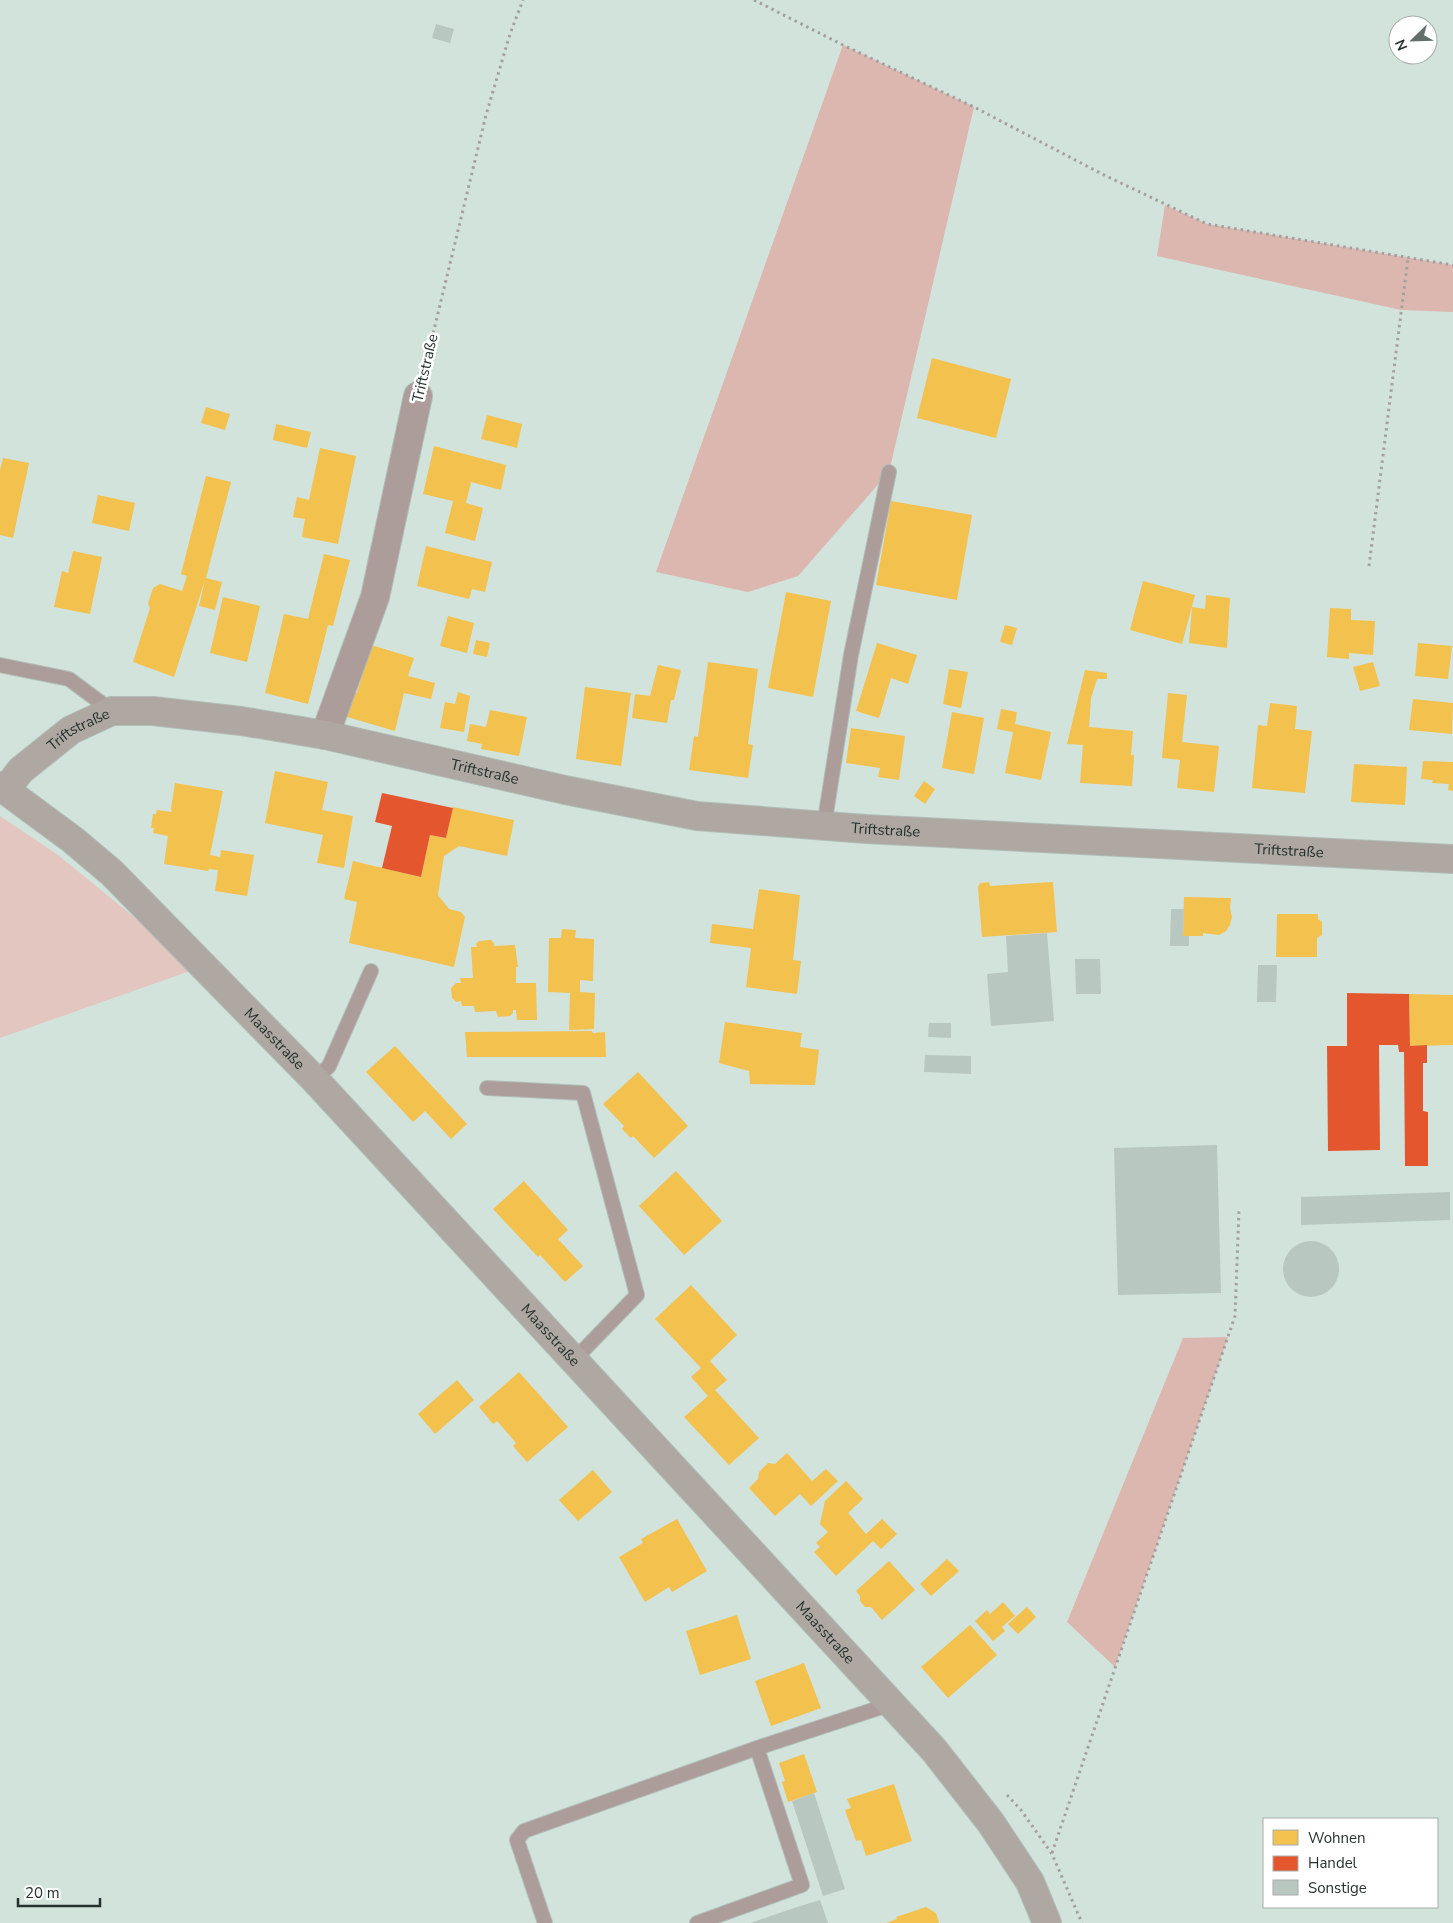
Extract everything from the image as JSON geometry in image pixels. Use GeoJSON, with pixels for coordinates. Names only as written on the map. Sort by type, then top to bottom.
{"type":"FeatureCollection","features":[{"type":"Feature","properties":{"kind":"street","name":"Triftstraße"},"geometry":{"type":"LineString","coordinates":[[325,736],[375,596],[418,396]]}},
{"type":"Feature","properties":{"kind":"street","name":"Triftstraße"},"geometry":{"type":"LineString","coordinates":[[3,787],[71,730],[112,712],[153,711],[241,721],[325,736],[565,790],[688,814],[824,826],[1453,859]]}},
{"type":"Feature","properties":{"kind":"street","name":"Maasstraße"},"geometry":{"type":"LineString","coordinates":[[3,787],[73,840],[112,873],[315,1080],[934,1750],[979,1808],[1030,1882],[1046,1923]]}},
{"type":"Feature","properties":{"kind":"lane"},"geometry":{"type":"LineString","coordinates":[[824,826],[851,655],[888,472]]}},
{"type":"Feature","properties":{"kind":"lane"},"geometry":{"type":"LineString","coordinates":[[0,665],[69,679],[112,712]]}},
{"type":"Feature","properties":{"kind":"lane"},"geometry":{"type":"LineString","coordinates":[[315,1080],[329,1066],[371,971]]}},
{"type":"Feature","properties":{"kind":"lane"},"geometry":{"type":"LineString","coordinates":[[487,1088],[583,1093],[637,1295],[573,1361]]}},
{"type":"Feature","properties":{"kind":"lane"},"geometry":{"type":"LineString","coordinates":[[545,1923],[517,1840],[524,1831],[757,1748],[891,1704]]}},
{"type":"Feature","properties":{"kind":"lane"},"geometry":{"type":"LineString","coordinates":[[697,1923],[802,1885],[757,1748]]}},
{"type":"Feature","properties":{"kind":"path","name":"Triftstraße"},"geometry":{"type":"LineString","coordinates":[[418,396],[486,115],[510,34],[523,0]]}},
{"type":"Feature","properties":{"kind":"path"},"geometry":{"type":"LineString","coordinates":[[754,0],[843,45],[974,106],[1102,174],[1207,224],[1453,265]]}},
{"type":"Feature","properties":{"kind":"path"},"geometry":{"type":"LineString","coordinates":[[1369,566],[1408,258]]}},
{"type":"Feature","properties":{"kind":"path"},"geometry":{"type":"LineString","coordinates":[[1030,1882],[1052,1854],[1235,1316],[1239,1209]]}},
{"type":"Feature","properties":{"kind":"shaded area"},"geometry":{"type":"Polygon","coordinates":[[[843,45],[974,107],[889,472],[798,576],[748,592],[656,572],[843,45]]]}},
{"type":"Feature","properties":{"kind":"shaded area"},"geometry":{"type":"Polygon","coordinates":[[[1165,205],[1207,224],[1453,265],[1453,312],[1401,310],[1157,256],[1165,205]]]}},
{"type":"Feature","properties":{"kind":"shaded area"},"geometry":{"type":"Polygon","coordinates":[[[0,816],[58,855],[151,931],[190,971],[0,1038],[0,816]]]}},
{"type":"Feature","properties":{"kind":"shaded area"},"geometry":{"type":"Polygon","coordinates":[[[1228,1337],[1115,1667],[1067,1622],[1183,1338],[1228,1337]]]}},
{"type":"Feature","properties":{"kind":"building: Wohnen"},"geometry":{"type":"Polygon","coordinates":[[[932,358],[1011,379],[996,438],[917,418],[932,358]]]}},
{"type":"Feature","properties":{"kind":"building: Wohnen"},"geometry":{"type":"Polygon","coordinates":[[[206,407],[230,414],[225,430],[201,423],[206,407]]]}},
{"type":"Feature","properties":{"kind":"building: Wohnen"},"geometry":{"type":"Polygon","coordinates":[[[487,415],[522,424],[517,448],[481,439],[487,415]]]}},
{"type":"Feature","properties":{"kind":"building: Wohnen"},"geometry":{"type":"Polygon","coordinates":[[[276,424],[311,432],[307,448],[273,440],[276,424]]]}},
{"type":"Feature","properties":{"kind":"building: Wohnen"},"geometry":{"type":"Polygon","coordinates":[[[434,446],[506,465],[501,490],[471,482],[466,503],[483,508],[475,541],[445,533],[453,501],[423,494],[434,446]]]}},
{"type":"Feature","properties":{"kind":"building: Wohnen"},"geometry":{"type":"Polygon","coordinates":[[[320,448],[356,456],[338,544],[302,537],[305,519],[293,517],[297,497],[309,500],[320,448]]]}},
{"type":"Feature","properties":{"kind":"building: Wohnen"},"geometry":{"type":"Polygon","coordinates":[[[3,458],[29,463],[13,538],[0,535],[0,470],[3,458]]]}},
{"type":"Feature","properties":{"kind":"building: Wohnen"},"geometry":{"type":"Polygon","coordinates":[[[206,476],[231,482],[206,578],[222,582],[215,610],[199,606],[205,580],[174,677],[133,662],[150,608],[148,604],[153,588],[160,584],[182,591],[187,576],[181,574],[206,476]]]}},
{"type":"Feature","properties":{"kind":"building: Wohnen"},"geometry":{"type":"Polygon","coordinates":[[[98,495],[135,503],[129,531],[92,523],[98,495]]]}},
{"type":"Feature","properties":{"kind":"building: Wohnen"},"geometry":{"type":"Polygon","coordinates":[[[891,501],[972,515],[957,600],[876,585],[891,501]]]}},
{"type":"Feature","properties":{"kind":"building: Wohnen"},"geometry":{"type":"Polygon","coordinates":[[[426,546],[492,562],[485,592],[472,589],[469,599],[417,586],[426,546]]]}},
{"type":"Feature","properties":{"kind":"building: Wohnen"},"geometry":{"type":"Polygon","coordinates":[[[73,551],[102,557],[90,614],[54,607],[62,571],[68,573],[73,551]]]}},
{"type":"Feature","properties":{"kind":"building: Wohnen"},"geometry":{"type":"Polygon","coordinates":[[[324,554],[350,560],[333,626],[328,625],[308,704],[265,693],[284,614],[308,619],[324,554]]]}},
{"type":"Feature","properties":{"kind":"building: Wohnen"},"geometry":{"type":"Polygon","coordinates":[[[1143,581],[1195,595],[1182,644],[1130,630],[1143,581]]]}},
{"type":"Feature","properties":{"kind":"building: Wohnen"},"geometry":{"type":"Polygon","coordinates":[[[786,592],[831,601],[813,697],[768,688],[786,592]]]}},
{"type":"Feature","properties":{"kind":"building: Wohnen"},"geometry":{"type":"Polygon","coordinates":[[[1206,595],[1230,598],[1227,648],[1189,643],[1192,607],[1205,609],[1206,595]]]}},
{"type":"Feature","properties":{"kind":"building: Wohnen"},"geometry":{"type":"Polygon","coordinates":[[[223,597],[260,606],[247,662],[210,653],[223,597]]]}},
{"type":"Feature","properties":{"kind":"building: Wohnen"},"geometry":{"type":"Polygon","coordinates":[[[1330,608],[1351,609],[1351,620],[1375,621],[1373,655],[1349,653],[1349,659],[1327,657],[1330,608]]]}},
{"type":"Feature","properties":{"kind":"building: Wohnen"},"geometry":{"type":"Polygon","coordinates":[[[448,616],[474,623],[467,653],[440,646],[448,616]]]}},
{"type":"Feature","properties":{"kind":"building: Wohnen"},"geometry":{"type":"Polygon","coordinates":[[[1005,625],[1017,628],[1012,645],[1000,642],[1005,625]]]}},
{"type":"Feature","properties":{"kind":"building: Wohnen"},"geometry":{"type":"Polygon","coordinates":[[[476,640],[490,643],[487,657],[473,654],[476,640]]]}},
{"type":"Feature","properties":{"kind":"building: Wohnen"},"geometry":{"type":"Polygon","coordinates":[[[877,643],[917,655],[908,684],[891,678],[879,718],[856,711],[877,643]]]}},
{"type":"Feature","properties":{"kind":"building: Wohnen"},"geometry":{"type":"Polygon","coordinates":[[[1418,643],[1452,646],[1448,679],[1415,676],[1418,643]]]}},
{"type":"Feature","properties":{"kind":"building: Wohnen"},"geometry":{"type":"Polygon","coordinates":[[[371,645],[414,658],[408,676],[435,683],[431,699],[404,693],[395,731],[344,716],[350,691],[357,693],[371,645]]]}},
{"type":"Feature","properties":{"kind":"building: Wohnen"},"geometry":{"type":"Polygon","coordinates":[[[708,662],[758,669],[748,744],[753,745],[748,778],[689,770],[694,736],[698,737],[708,662]]]}},
{"type":"Feature","properties":{"kind":"building: Wohnen"},"geometry":{"type":"Polygon","coordinates":[[[1373,662],[1380,686],[1360,691],[1353,667],[1373,662]]]}},
{"type":"Feature","properties":{"kind":"building: Wohnen"},"geometry":{"type":"Polygon","coordinates":[[[658,665],[681,670],[674,700],[671,700],[667,723],[632,718],[635,694],[650,696],[658,665]]]}},
{"type":"Feature","properties":{"kind":"building: Wohnen"},"geometry":{"type":"Polygon","coordinates":[[[949,669],[968,672],[961,708],[943,704],[949,669]]]}},
{"type":"Feature","properties":{"kind":"building: Wohnen"},"geometry":{"type":"Polygon","coordinates":[[[1085,670],[1107,673],[1107,679],[1097,679],[1091,698],[1089,727],[1133,731],[1131,755],[1134,755],[1132,786],[1080,783],[1083,745],[1067,744],[1085,670]]]}},
{"type":"Feature","properties":{"kind":"building: Wohnen"},"geometry":{"type":"Polygon","coordinates":[[[585,687],[631,693],[621,766],[576,759],[585,687]]]}},
{"type":"Feature","properties":{"kind":"building: Wohnen"},"geometry":{"type":"Polygon","coordinates":[[[458,692],[470,696],[464,732],[440,728],[445,702],[455,704],[458,692]]]}},
{"type":"Feature","properties":{"kind":"building: Wohnen"},"geometry":{"type":"Polygon","coordinates":[[[1168,693],[1187,695],[1182,742],[1219,746],[1214,792],[1177,788],[1180,760],[1162,758],[1168,693]]]}},
{"type":"Feature","properties":{"kind":"building: Wohnen"},"geometry":{"type":"Polygon","coordinates":[[[1413,699],[1453,703],[1452,734],[1409,730],[1413,699]]]}},
{"type":"Feature","properties":{"kind":"building: Wohnen"},"geometry":{"type":"Polygon","coordinates":[[[1270,703],[1297,706],[1295,729],[1312,731],[1305,793],[1252,788],[1258,725],[1267,726],[1270,703]]]}},
{"type":"Feature","properties":{"kind":"building: Wohnen"},"geometry":{"type":"Polygon","coordinates":[[[1001,709],[1017,712],[1015,724],[1051,732],[1041,780],[1005,773],[1013,732],[997,729],[1001,709]]]}},
{"type":"Feature","properties":{"kind":"building: Wohnen"},"geometry":{"type":"Polygon","coordinates":[[[490,710],[527,717],[519,756],[481,749],[482,744],[467,741],[470,724],[486,727],[490,710]]]}},
{"type":"Feature","properties":{"kind":"building: Wohnen"},"geometry":{"type":"Polygon","coordinates":[[[952,712],[984,718],[974,774],[942,768],[952,712]]]}},
{"type":"Feature","properties":{"kind":"building: Wohnen"},"geometry":{"type":"Polygon","coordinates":[[[851,728],[905,736],[899,780],[878,777],[880,768],[846,763],[851,728]]]}},
{"type":"Feature","properties":{"kind":"building: Wohnen"},"geometry":{"type":"Polygon","coordinates":[[[1423,761],[1453,762],[1453,791],[1448,790],[1449,784],[1432,783],[1433,780],[1421,779],[1423,761]]]}},
{"type":"Feature","properties":{"kind":"building: Wohnen"},"geometry":{"type":"Polygon","coordinates":[[[1354,764],[1407,767],[1405,805],[1351,802],[1354,764]]]}},
{"type":"Feature","properties":{"kind":"building: Wohnen"},"geometry":{"type":"Polygon","coordinates":[[[275,771],[328,782],[322,810],[353,816],[344,868],[317,863],[323,835],[265,823],[275,771]]]}},
{"type":"Feature","properties":{"kind":"building: Wohnen"},"geometry":{"type":"Polygon","coordinates":[[[924,781],[935,789],[925,804],[914,796],[924,781]]]}},
{"type":"Feature","properties":{"kind":"building: Wohnen"},"geometry":{"type":"Polygon","coordinates":[[[175,783],[223,791],[210,855],[220,857],[221,850],[254,855],[247,896],[215,891],[218,870],[209,869],[208,871],[164,864],[168,836],[153,833],[154,828],[151,828],[153,814],[156,814],[157,810],[172,812],[175,783]]]}},
{"type":"Feature","properties":{"kind":"building: Wohnen"},"geometry":{"type":"Polygon","coordinates":[[[453,807],[514,820],[507,856],[459,846],[444,856],[438,895],[449,909],[461,912],[465,917],[454,967],[349,943],[357,902],[344,899],[353,861],[421,877],[430,835],[446,838],[453,807]]]}},
{"type":"Feature","properties":{"kind":"building: Wohnen"},"geometry":{"type":"Polygon","coordinates":[[[989,882],[990,886],[1053,882],[1057,932],[982,937],[978,887],[980,883],[989,882]]]}},
{"type":"Feature","properties":{"kind":"building: Wohnen"},"geometry":{"type":"Polygon","coordinates":[[[759,889],[800,895],[793,960],[801,961],[797,994],[746,987],[751,948],[710,943],[712,924],[753,929],[759,889]]]}},
{"type":"Feature","properties":{"kind":"building: Wohnen"},"geometry":{"type":"Polygon","coordinates":[[[1184,897],[1231,898],[1230,908],[1232,917],[1226,931],[1219,935],[1203,933],[1203,936],[1183,936],[1184,897]]]}},
{"type":"Feature","properties":{"kind":"building: Wohnen"},"geometry":{"type":"Polygon","coordinates":[[[1277,914],[1318,914],[1318,919],[1322,922],[1322,935],[1317,938],[1317,957],[1276,957],[1277,914]]]}},
{"type":"Feature","properties":{"kind":"building: Wohnen"},"geometry":{"type":"Polygon","coordinates":[[[562,929],[576,930],[575,938],[594,939],[593,981],[580,980],[580,992],[595,993],[594,1029],[569,1030],[570,993],[548,992],[549,938],[561,938],[562,929]]]}},
{"type":"Feature","properties":{"kind":"building: Wohnen"},"geometry":{"type":"Polygon","coordinates":[[[491,940],[494,946],[515,945],[518,967],[516,967],[516,983],[536,983],[537,1020],[517,1020],[516,1010],[513,1010],[510,1016],[498,1017],[496,1011],[475,1012],[474,1006],[462,1006],[461,1001],[456,1002],[452,998],[451,988],[456,983],[461,983],[460,978],[473,978],[471,947],[477,947],[476,944],[479,941],[491,940]]]}},
{"type":"Feature","properties":{"kind":"building: Wohnen"},"geometry":{"type":"Polygon","coordinates":[[[1409,994],[1453,995],[1453,1045],[1410,1046],[1409,994]]]}},
{"type":"Feature","properties":{"kind":"building: Wohnen"},"geometry":{"type":"Polygon","coordinates":[[[725,1022],[802,1033],[800,1047],[819,1050],[815,1085],[750,1084],[749,1071],[719,1063],[725,1022]]]}},
{"type":"Feature","properties":{"kind":"building: Wohnen"},"geometry":{"type":"Polygon","coordinates":[[[592,1031],[593,1033],[605,1032],[606,1057],[467,1057],[465,1032],[592,1031]]]}},
{"type":"Feature","properties":{"kind":"building: Wohnen"},"geometry":{"type":"Polygon","coordinates":[[[395,1046],[467,1124],[451,1139],[425,1111],[413,1122],[366,1072],[395,1046]]]}},
{"type":"Feature","properties":{"kind":"building: Wohnen"},"geometry":{"type":"Polygon","coordinates":[[[638,1072],[688,1126],[654,1158],[633,1136],[631,1138],[622,1129],[624,1126],[603,1104],[638,1072]]]}},
{"type":"Feature","properties":{"kind":"building: Wohnen"},"geometry":{"type":"Polygon","coordinates":[[[676,1171],[722,1221],[684,1255],[639,1206],[676,1171]]]}},
{"type":"Feature","properties":{"kind":"building: Wohnen"},"geometry":{"type":"Polygon","coordinates":[[[524,1181],[568,1230],[558,1239],[583,1266],[565,1282],[540,1255],[538,1257],[493,1209],[524,1181]]]}},
{"type":"Feature","properties":{"kind":"building: Wohnen"},"geometry":{"type":"Polygon","coordinates":[[[691,1285],[737,1335],[710,1361],[727,1380],[715,1390],[759,1438],[729,1465],[684,1417],[708,1396],[691,1377],[701,1368],[655,1319],[691,1285]]]}},
{"type":"Feature","properties":{"kind":"building: Wohnen"},"geometry":{"type":"Polygon","coordinates":[[[519,1372],[568,1427],[527,1462],[513,1446],[516,1443],[497,1421],[493,1424],[479,1407],[519,1372]]]}},
{"type":"Feature","properties":{"kind":"building: Wohnen"},"geometry":{"type":"Polygon","coordinates":[[[457,1380],[474,1400],[435,1434],[418,1414],[457,1380]]]}},
{"type":"Feature","properties":{"kind":"building: Wohnen"},"geometry":{"type":"Polygon","coordinates":[[[787,1453],[812,1481],[826,1469],[838,1481],[811,1506],[800,1494],[775,1516],[749,1488],[758,1479],[759,1472],[768,1463],[775,1464],[787,1453]]]}},
{"type":"Feature","properties":{"kind":"building: Wohnen"},"geometry":{"type":"Polygon","coordinates":[[[593,1470],[612,1492],[578,1521],[559,1500],[593,1470]]]}},
{"type":"Feature","properties":{"kind":"building: Wohnen"},"geometry":{"type":"Polygon","coordinates":[[[846,1481],[863,1499],[848,1513],[866,1534],[882,1519],[897,1534],[881,1549],[873,1541],[836,1576],[814,1552],[820,1547],[816,1543],[828,1532],[820,1524],[825,1501],[846,1481]]]}},
{"type":"Feature","properties":{"kind":"building: Wohnen"},"geometry":{"type":"Polygon","coordinates":[[[677,1519],[707,1571],[672,1592],[669,1587],[645,1602],[619,1557],[643,1543],[641,1539],[677,1519]]]}},
{"type":"Feature","properties":{"kind":"building: Wohnen"},"geometry":{"type":"Polygon","coordinates":[[[947,1559],[959,1571],[931,1596],[920,1584],[947,1559]]]}},
{"type":"Feature","properties":{"kind":"building: Wohnen"},"geometry":{"type":"Polygon","coordinates":[[[889,1561],[915,1590],[882,1620],[871,1607],[865,1607],[856,1591],[889,1561]]]}},
{"type":"Feature","properties":{"kind":"building: Wohnen"},"geometry":{"type":"Polygon","coordinates":[[[1003,1602],[1015,1616],[1002,1627],[1005,1631],[993,1641],[975,1621],[987,1610],[990,1614],[1003,1602]]]}},
{"type":"Feature","properties":{"kind":"building: Wohnen"},"geometry":{"type":"Polygon","coordinates":[[[1027,1607],[1036,1617],[1018,1634],[1008,1624],[1027,1607]]]}},
{"type":"Feature","properties":{"kind":"building: Wohnen"},"geometry":{"type":"Polygon","coordinates":[[[737,1615],[751,1659],[700,1675],[686,1631],[737,1615]]]}},
{"type":"Feature","properties":{"kind":"building: Wohnen"},"geometry":{"type":"Polygon","coordinates":[[[970,1625],[997,1655],[948,1698],[921,1667],[970,1625]]]}},
{"type":"Feature","properties":{"kind":"building: Wohnen"},"geometry":{"type":"Polygon","coordinates":[[[804,1663],[821,1708],[771,1726],[755,1681],[804,1663]]]}},
{"type":"Feature","properties":{"kind":"building: Wohnen"},"geometry":{"type":"Polygon","coordinates":[[[804,1754],[817,1792],[788,1802],[782,1782],[785,1781],[779,1763],[804,1754]]]}},
{"type":"Feature","properties":{"kind":"building: Wohnen"},"geometry":{"type":"Polygon","coordinates":[[[894,1784],[912,1841],[866,1856],[861,1840],[856,1841],[845,1810],[851,1808],[847,1799],[894,1784]]]}},
{"type":"Feature","properties":{"kind":"building: Wohnen"},"geometry":{"type":"Polygon","coordinates":[[[926,1907],[936,1913],[939,1923],[886,1923],[897,1919],[896,1917],[926,1907]]]}},
{"type":"Feature","properties":{"kind":"building: Handel"},"geometry":{"type":"Polygon","coordinates":[[[382,793],[453,808],[446,838],[430,835],[421,877],[382,868],[392,826],[375,822],[382,793]]]}},
{"type":"Feature","properties":{"kind":"building: Handel"},"geometry":{"type":"Polygon","coordinates":[[[1347,993],[1409,994],[1410,1046],[1427,1045],[1427,1063],[1423,1063],[1423,1111],[1428,1112],[1428,1166],[1405,1166],[1404,1052],[1399,1052],[1398,1045],[1379,1045],[1380,1150],[1328,1151],[1327,1046],[1347,1046],[1347,993]]]}},
{"type":"Feature","properties":{"kind":"building: Sonstige"},"geometry":{"type":"Polygon","coordinates":[[[436,24],[454,29],[450,43],[432,38],[436,24]]]}},
{"type":"Feature","properties":{"kind":"building: Sonstige"},"geometry":{"type":"Polygon","coordinates":[[[1171,909],[1184,909],[1183,936],[1189,936],[1189,946],[1170,946],[1171,909]]]}},
{"type":"Feature","properties":{"kind":"building: Sonstige"},"geometry":{"type":"Polygon","coordinates":[[[1047,933],[1054,1021],[991,1026],[987,974],[1008,972],[1006,936],[1047,933]]]}},
{"type":"Feature","properties":{"kind":"building: Sonstige"},"geometry":{"type":"Polygon","coordinates":[[[1075,959],[1100,959],[1101,994],[1076,994],[1075,959]]]}},
{"type":"Feature","properties":{"kind":"building: Sonstige"},"geometry":{"type":"Polygon","coordinates":[[[1258,965],[1277,965],[1276,1002],[1257,1002],[1258,965]]]}},
{"type":"Feature","properties":{"kind":"building: Sonstige"},"geometry":{"type":"Polygon","coordinates":[[[929,1023],[951,1023],[951,1038],[928,1037],[929,1023]]]}},
{"type":"Feature","properties":{"kind":"building: Sonstige"},"geometry":{"type":"Polygon","coordinates":[[[925,1055],[971,1056],[971,1074],[924,1072],[925,1055]]]}},
{"type":"Feature","properties":{"kind":"building: Sonstige"},"geometry":{"type":"Polygon","coordinates":[[[1217,1145],[1221,1293],[1118,1295],[1114,1148],[1217,1145]]]}},
{"type":"Feature","properties":{"kind":"building: Sonstige"},"geometry":{"type":"Polygon","coordinates":[[[1450,1192],[1450,1220],[1301,1225],[1301,1197],[1450,1192]]]}},
{"type":"Feature","properties":{"kind":"building: Sonstige"},"geometry":{"type":"Polygon","coordinates":[[[1311,1241],[1322,1243],[1331,1249],[1337,1258],[1339,1269],[1337,1280],[1331,1289],[1322,1295],[1311,1297],[1300,1295],[1291,1289],[1285,1280],[1283,1269],[1285,1258],[1291,1249],[1300,1243],[1311,1241]]]}},
{"type":"Feature","properties":{"kind":"building: Sonstige"},"geometry":{"type":"Polygon","coordinates":[[[814,1793],[845,1889],[823,1896],[792,1801],[814,1793]]]}},
{"type":"Feature","properties":{"kind":"building: Sonstige"},"geometry":{"type":"Polygon","coordinates":[[[820,1900],[828,1923],[750,1923],[797,1907],[820,1900]]]}}]}
